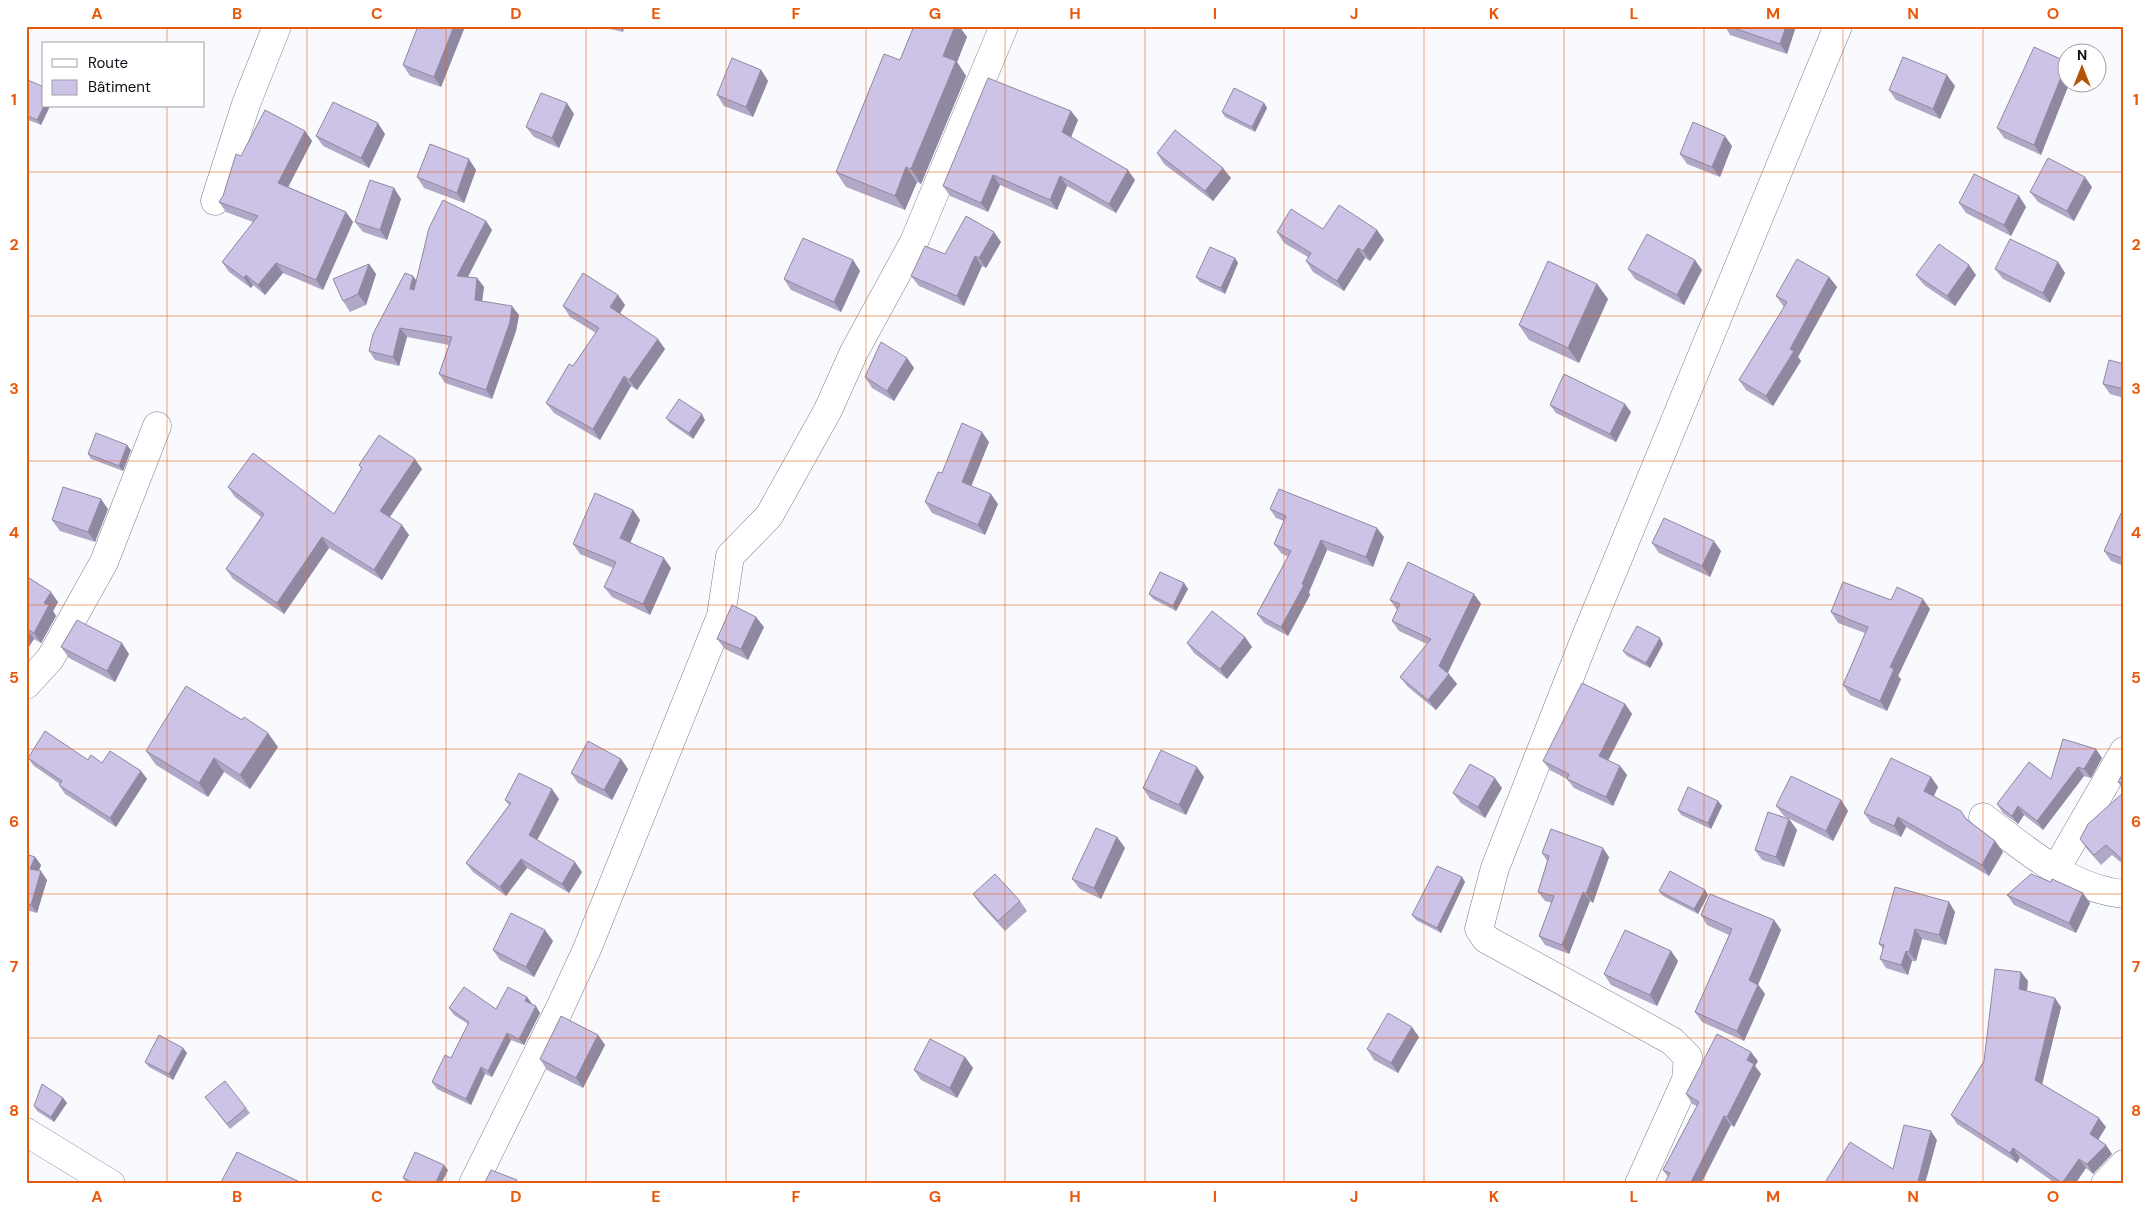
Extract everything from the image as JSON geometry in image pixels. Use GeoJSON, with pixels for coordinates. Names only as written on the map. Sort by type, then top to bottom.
{"type":"FeatureCollection","features":[{"type":"Feature","properties":{"kind":"street"},"geometry":{"type":"LineString","coordinates":[[215,200],[246,104],[277,26]]}},
{"type":"Feature","properties":{"kind":"street"},"geometry":{"type":"LineString","coordinates":[[473,1184],[587,949],[721,616],[730,556],[769,516],[828,410],[854,352],[914,242],[1004,26]]}},
{"type":"Feature","properties":{"kind":"street"},"geometry":{"type":"LineString","coordinates":[[1639,1184],[1686,1080],[1688,1057],[1672,1041],[1486,939],[1479,929],[1495,868],[1586,636],[1838,26]]}},
{"type":"Feature","properties":{"kind":"street"},"geometry":{"type":"LineString","coordinates":[[26,685],[50,659],[104,562],[157,426]]}},
{"type":"Feature","properties":{"kind":"street"},"geometry":{"type":"LineString","coordinates":[[2056,869],[2124,750]]}},
{"type":"Feature","properties":{"kind":"street"},"geometry":{"type":"LineString","coordinates":[[1983,817],[2056,869],[2087,886],[2124,894]]}},
{"type":"Feature","properties":{"kind":"street"},"geometry":{"type":"LineString","coordinates":[[26,1132],[111,1184]]}},
{"type":"Feature","properties":{"kind":"street"},"geometry":{"type":"LineString","coordinates":[[2106,1184],[2124,1164]]}},
{"type":"Feature","properties":{"kind":"building"},"geometry":{"type":"Polygon","coordinates":[[[418,26],[454,26],[434,77],[403,65],[418,26]]]}},
{"type":"Feature","properties":{"kind":"building"},"geometry":{"type":"Polygon","coordinates":[[[914,26],[955,26],[943,56],[956,61],[911,169],[906,167],[895,196],[836,172],[884,54],[900,60],[914,26]]]}},
{"type":"Feature","properties":{"kind":"building"},"geometry":{"type":"Polygon","coordinates":[[[1728,26],[1786,26],[1780,44],[1728,26]]]}},
{"type":"Feature","properties":{"kind":"building"},"geometry":{"type":"Polygon","coordinates":[[[2034,47],[2058,58],[2058,85],[2034,145],[1997,128],[2034,47]]]}},
{"type":"Feature","properties":{"kind":"building"},"geometry":{"type":"Polygon","coordinates":[[[1903,57],[1947,75],[1933,109],[1889,90],[1903,57]]]}},
{"type":"Feature","properties":{"kind":"building"},"geometry":{"type":"Polygon","coordinates":[[[732,58],[761,70],[746,107],[717,95],[732,58]]]}},
{"type":"Feature","properties":{"kind":"building"},"geometry":{"type":"Polygon","coordinates":[[[988,78],[1071,111],[1062,132],[1128,170],[1109,204],[1060,176],[1050,200],[993,175],[981,203],[943,186],[988,78]]]}},
{"type":"Feature","properties":{"kind":"building"},"geometry":{"type":"Polygon","coordinates":[[[28,80],[42,86],[43,108],[37,120],[26,115],[26,83],[28,80]]]}},
{"type":"Feature","properties":{"kind":"building"},"geometry":{"type":"Polygon","coordinates":[[[1234,88],[1264,103],[1252,127],[1222,112],[1234,88]]]}},
{"type":"Feature","properties":{"kind":"building"},"geometry":{"type":"Polygon","coordinates":[[[541,93],[567,103],[552,138],[526,127],[541,93]]]}},
{"type":"Feature","properties":{"kind":"building"},"geometry":{"type":"Polygon","coordinates":[[[333,102],[378,123],[361,158],[316,136],[333,102]]]}},
{"type":"Feature","properties":{"kind":"building"},"geometry":{"type":"Polygon","coordinates":[[[265,110],[305,131],[278,183],[346,212],[316,280],[276,263],[258,285],[246,275],[244,278],[222,262],[258,216],[219,202],[223,196],[236,154],[241,156],[265,110]]]}},
{"type":"Feature","properties":{"kind":"building"},"geometry":{"type":"Polygon","coordinates":[[[1693,122],[1725,136],[1712,167],[1680,154],[1693,122]]]}},
{"type":"Feature","properties":{"kind":"building"},"geometry":{"type":"Polygon","coordinates":[[[1175,130],[1223,168],[1205,191],[1157,153],[1175,130]]]}},
{"type":"Feature","properties":{"kind":"building"},"geometry":{"type":"Polygon","coordinates":[[[430,144],[469,159],[457,193],[417,177],[430,144]]]}},
{"type":"Feature","properties":{"kind":"building"},"geometry":{"type":"Polygon","coordinates":[[[2048,158],[2085,177],[2067,211],[2030,192],[2048,158]]]}},
{"type":"Feature","properties":{"kind":"building"},"geometry":{"type":"Polygon","coordinates":[[[1974,174],[2019,196],[2004,225],[1959,203],[1974,174]]]}},
{"type":"Feature","properties":{"kind":"building"},"geometry":{"type":"Polygon","coordinates":[[[370,180],[394,188],[380,230],[355,222],[370,180]]]}},
{"type":"Feature","properties":{"kind":"building"},"geometry":{"type":"Polygon","coordinates":[[[443,200],[486,221],[457,276],[477,278],[475,300],[512,306],[510,322],[486,390],[439,374],[452,337],[400,328],[393,357],[369,351],[373,334],[405,273],[413,276],[410,289],[414,290],[429,228],[443,200]]]}},
{"type":"Feature","properties":{"kind":"building"},"geometry":{"type":"Polygon","coordinates":[[[1339,205],[1377,230],[1363,251],[1358,248],[1337,281],[1306,261],[1311,253],[1277,232],[1291,209],[1323,229],[1339,205]]]}},
{"type":"Feature","properties":{"kind":"building"},"geometry":{"type":"Polygon","coordinates":[[[966,216],[994,232],[979,258],[975,256],[957,296],[911,276],[925,246],[945,254],[966,216]]]}},
{"type":"Feature","properties":{"kind":"building"},"geometry":{"type":"Polygon","coordinates":[[[1647,234],[1695,260],[1677,295],[1628,269],[1647,234]]]}},
{"type":"Feature","properties":{"kind":"building"},"geometry":{"type":"Polygon","coordinates":[[[803,238],[853,260],[834,302],[784,279],[803,238]]]}},
{"type":"Feature","properties":{"kind":"building"},"geometry":{"type":"Polygon","coordinates":[[[2010,239],[2058,262],[2043,293],[1995,269],[2010,239]]]}},
{"type":"Feature","properties":{"kind":"building"},"geometry":{"type":"Polygon","coordinates":[[[1939,244],[1969,265],[1947,296],[1916,275],[1939,244]]]}},
{"type":"Feature","properties":{"kind":"building"},"geometry":{"type":"Polygon","coordinates":[[[1210,247],[1235,258],[1221,288],[1196,277],[1210,247]]]}},
{"type":"Feature","properties":{"kind":"building"},"geometry":{"type":"Polygon","coordinates":[[[1797,259],[1829,277],[1790,349],[1794,351],[1766,396],[1739,380],[1787,302],[1776,296],[1797,259]]]}},
{"type":"Feature","properties":{"kind":"building"},"geometry":{"type":"Polygon","coordinates":[[[1548,261],[1597,284],[1568,348],[1519,325],[1548,261]]]}},
{"type":"Feature","properties":{"kind":"building"},"geometry":{"type":"Polygon","coordinates":[[[369,264],[358,294],[343,301],[333,279],[369,264]]]}},
{"type":"Feature","properties":{"kind":"building"},"geometry":{"type":"Polygon","coordinates":[[[583,273],[618,295],[610,307],[658,339],[629,380],[624,376],[593,429],[546,403],[569,364],[573,366],[599,328],[563,306],[583,273]]]}},
{"type":"Feature","properties":{"kind":"building"},"geometry":{"type":"Polygon","coordinates":[[[881,342],[907,358],[887,391],[865,377],[881,342]]]}},
{"type":"Feature","properties":{"kind":"building"},"geometry":{"type":"Polygon","coordinates":[[[2109,360],[2124,364],[2124,389],[2103,384],[2109,360]]]}},
{"type":"Feature","properties":{"kind":"building"},"geometry":{"type":"Polygon","coordinates":[[[1564,374],[1625,404],[1610,434],[1550,405],[1564,374]]]}},
{"type":"Feature","properties":{"kind":"building"},"geometry":{"type":"Polygon","coordinates":[[[679,399],[702,414],[689,433],[666,418],[679,399]]]}},
{"type":"Feature","properties":{"kind":"building"},"geometry":{"type":"Polygon","coordinates":[[[962,423],[982,432],[962,482],[991,494],[978,525],[925,502],[938,472],[942,473],[962,423]]]}},
{"type":"Feature","properties":{"kind":"building"},"geometry":{"type":"Polygon","coordinates":[[[96,433],[127,445],[119,466],[88,454],[96,433]]]}},
{"type":"Feature","properties":{"kind":"building"},"geometry":{"type":"Polygon","coordinates":[[[379,435],[415,459],[380,511],[402,525],[374,570],[322,537],[277,603],[226,569],[264,514],[228,487],[253,453],[334,514],[362,468],[359,465],[379,435]]]}},
{"type":"Feature","properties":{"kind":"building"},"geometry":{"type":"Polygon","coordinates":[[[63,487],[101,499],[88,532],[52,520],[63,487]]]}},
{"type":"Feature","properties":{"kind":"building"},"geometry":{"type":"Polygon","coordinates":[[[1279,489],[1377,528],[1366,557],[1321,540],[1302,584],[1304,585],[1281,627],[1257,614],[1291,551],[1274,544],[1286,516],[1270,509],[1279,489]]]}},
{"type":"Feature","properties":{"kind":"building"},"geometry":{"type":"Polygon","coordinates":[[[595,493],[633,510],[620,538],[664,558],[643,604],[604,587],[616,562],[573,544],[595,493]]]}},
{"type":"Feature","properties":{"kind":"building"},"geometry":{"type":"Polygon","coordinates":[[[2122,511],[2124,511],[2124,559],[2104,551],[2122,511]]]}},
{"type":"Feature","properties":{"kind":"building"},"geometry":{"type":"Polygon","coordinates":[[[1664,518],[1714,541],[1702,566],[1652,543],[1664,518]]]}},
{"type":"Feature","properties":{"kind":"building"},"geometry":{"type":"Polygon","coordinates":[[[1408,562],[1474,594],[1439,666],[1449,674],[1428,700],[1400,677],[1431,639],[1392,621],[1400,604],[1390,600],[1408,562]]]}},
{"type":"Feature","properties":{"kind":"building"},"geometry":{"type":"Polygon","coordinates":[[[1160,572],[1184,583],[1173,606],[1149,594],[1160,572]]]}},
{"type":"Feature","properties":{"kind":"building"},"geometry":{"type":"Polygon","coordinates":[[[26,576],[51,592],[44,603],[49,605],[34,633],[26,630],[26,576]]]}},
{"type":"Feature","properties":{"kind":"building"},"geometry":{"type":"Polygon","coordinates":[[[1843,582],[1891,600],[1897,587],[1923,599],[1890,667],[1894,669],[1880,701],[1843,685],[1868,627],[1831,612],[1843,582]]]}},
{"type":"Feature","properties":{"kind":"building"},"geometry":{"type":"Polygon","coordinates":[[[732,605],[756,617],[741,649],[717,639],[732,605]]]}},
{"type":"Feature","properties":{"kind":"building"},"geometry":{"type":"Polygon","coordinates":[[[1212,611],[1245,637],[1220,669],[1187,643],[1212,611]]]}},
{"type":"Feature","properties":{"kind":"building"},"geometry":{"type":"Polygon","coordinates":[[[77,620],[122,643],[107,671],[61,647],[77,620]]]}},
{"type":"Feature","properties":{"kind":"building"},"geometry":{"type":"Polygon","coordinates":[[[1637,626],[1660,638],[1646,663],[1623,651],[1637,626]]]}},
{"type":"Feature","properties":{"kind":"building"},"geometry":{"type":"Polygon","coordinates":[[[1582,683],[1625,704],[1599,756],[1620,766],[1606,797],[1567,779],[1569,774],[1543,761],[1582,683]]]}},
{"type":"Feature","properties":{"kind":"building"},"geometry":{"type":"Polygon","coordinates":[[[186,686],[242,720],[244,717],[268,733],[240,775],[214,758],[199,783],[146,751],[186,686]]]}},
{"type":"Feature","properties":{"kind":"building"},"geometry":{"type":"Polygon","coordinates":[[[45,731],[88,760],[91,755],[102,763],[110,751],[141,771],[110,818],[59,785],[62,781],[28,758],[45,731]]]}},
{"type":"Feature","properties":{"kind":"building"},"geometry":{"type":"Polygon","coordinates":[[[2063,739],[2096,749],[2084,769],[2078,767],[2037,821],[2018,806],[2012,816],[1997,804],[2029,762],[2051,779],[2063,739]]]}},
{"type":"Feature","properties":{"kind":"building"},"geometry":{"type":"Polygon","coordinates":[[[588,741],[621,759],[604,790],[571,773],[588,741]]]}},
{"type":"Feature","properties":{"kind":"building"},"geometry":{"type":"Polygon","coordinates":[[[1161,750],[1197,767],[1179,805],[1143,788],[1161,750]]]}},
{"type":"Feature","properties":{"kind":"building"},"geometry":{"type":"Polygon","coordinates":[[[1891,758],[1931,777],[1924,791],[1961,811],[1966,819],[1995,841],[1982,865],[1898,817],[1894,826],[1864,813],[1891,758]]]}},
{"type":"Feature","properties":{"kind":"building"},"geometry":{"type":"Polygon","coordinates":[[[1470,764],[1495,778],[1478,807],[1453,793],[1470,764]]]}},
{"type":"Feature","properties":{"kind":"building"},"geometry":{"type":"Polygon","coordinates":[[[2124,771],[2124,784],[2118,782],[2124,771]]]}},
{"type":"Feature","properties":{"kind":"building"},"geometry":{"type":"Polygon","coordinates":[[[519,773],[552,789],[529,835],[575,862],[562,884],[521,859],[500,887],[466,863],[511,803],[505,800],[519,773]]]}},
{"type":"Feature","properties":{"kind":"building"},"geometry":{"type":"Polygon","coordinates":[[[1791,776],[1841,800],[1826,831],[1776,806],[1791,776]]]}},
{"type":"Feature","properties":{"kind":"building"},"geometry":{"type":"Polygon","coordinates":[[[1688,787],[1718,801],[1708,823],[1678,810],[1688,787]]]}},
{"type":"Feature","properties":{"kind":"building"},"geometry":{"type":"Polygon","coordinates":[[[2124,792],[2124,861],[2106,845],[2094,855],[2080,839],[2088,824],[2124,792]]]}},
{"type":"Feature","properties":{"kind":"building"},"geometry":{"type":"Polygon","coordinates":[[[1768,812],[1789,819],[1776,857],[1755,850],[1768,812]]]}},
{"type":"Feature","properties":{"kind":"building"},"geometry":{"type":"Polygon","coordinates":[[[1096,828],[1117,837],[1094,888],[1072,879],[1096,828]]]}},
{"type":"Feature","properties":{"kind":"building"},"geometry":{"type":"Polygon","coordinates":[[[1551,829],[1603,848],[1586,894],[1583,892],[1562,945],[1539,936],[1554,896],[1538,892],[1549,856],[1542,853],[1551,829]]]}},
{"type":"Feature","properties":{"kind":"building"},"geometry":{"type":"Polygon","coordinates":[[[26,854],[35,857],[30,869],[41,871],[31,905],[26,904],[26,854]]]}},
{"type":"Feature","properties":{"kind":"building"},"geometry":{"type":"Polygon","coordinates":[[[1437,866],[1462,877],[1437,928],[1412,915],[1437,866]]]}},
{"type":"Feature","properties":{"kind":"building"},"geometry":{"type":"Polygon","coordinates":[[[1670,871],[1705,890],[1694,909],[1659,891],[1670,871]]]}},
{"type":"Feature","properties":{"kind":"building"},"geometry":{"type":"Polygon","coordinates":[[[995,874],[1020,901],[998,921],[973,894],[995,874]]]}},
{"type":"Feature","properties":{"kind":"building"},"geometry":{"type":"Polygon","coordinates":[[[2031,874],[2051,882],[2052,879],[2083,893],[2069,923],[2007,895],[2031,874]]]}},
{"type":"Feature","properties":{"kind":"building"},"geometry":{"type":"Polygon","coordinates":[[[1895,887],[1949,902],[1939,935],[1915,929],[1909,952],[1906,951],[1901,965],[1880,959],[1884,945],[1879,944],[1895,887]]]}},
{"type":"Feature","properties":{"kind":"building"},"geometry":{"type":"Polygon","coordinates":[[[1710,894],[1774,920],[1749,980],[1758,985],[1737,1031],[1695,1012],[1732,929],[1701,915],[1710,894]]]}},
{"type":"Feature","properties":{"kind":"building"},"geometry":{"type":"Polygon","coordinates":[[[511,913],[545,930],[526,967],[493,950],[511,913]]]}},
{"type":"Feature","properties":{"kind":"building"},"geometry":{"type":"Polygon","coordinates":[[[1625,930],[1671,951],[1650,995],[1604,974],[1625,930]]]}},
{"type":"Feature","properties":{"kind":"building"},"geometry":{"type":"Polygon","coordinates":[[[1995,969],[2021,972],[2019,989],[2055,998],[2035,1080],[2099,1118],[2090,1134],[2106,1145],[2087,1164],[2079,1159],[2062,1183],[2013,1148],[2010,1153],[1951,1115],[1984,1061],[1995,969]]]}},
{"type":"Feature","properties":{"kind":"building"},"geometry":{"type":"Polygon","coordinates":[[[464,987],[496,1009],[508,987],[527,997],[525,1001],[536,1006],[519,1039],[507,1033],[488,1071],[481,1067],[466,1099],[432,1082],[445,1055],[451,1058],[469,1022],[449,1008],[464,987]]]}},
{"type":"Feature","properties":{"kind":"building"},"geometry":{"type":"Polygon","coordinates":[[[1388,1013],[1412,1027],[1391,1063],[1367,1049],[1388,1013]]]}},
{"type":"Feature","properties":{"kind":"building"},"geometry":{"type":"Polygon","coordinates":[[[561,1016],[598,1035],[576,1078],[540,1059],[561,1016]]]}},
{"type":"Feature","properties":{"kind":"building"},"geometry":{"type":"Polygon","coordinates":[[[1717,1034],[1751,1052],[1747,1060],[1754,1064],[1727,1117],[1724,1116],[1690,1184],[1664,1184],[1670,1173],[1663,1170],[1699,1102],[1686,1094],[1717,1034]]]}},
{"type":"Feature","properties":{"kind":"building"},"geometry":{"type":"Polygon","coordinates":[[[159,1035],[183,1048],[169,1074],[145,1062],[159,1035]]]}},
{"type":"Feature","properties":{"kind":"building"},"geometry":{"type":"Polygon","coordinates":[[[930,1039],[965,1057],[950,1088],[914,1070],[930,1039]]]}},
{"type":"Feature","properties":{"kind":"building"},"geometry":{"type":"Polygon","coordinates":[[[225,1081],[246,1108],[227,1124],[205,1097],[225,1081]]]}},
{"type":"Feature","properties":{"kind":"building"},"geometry":{"type":"Polygon","coordinates":[[[42,1084],[63,1098],[51,1117],[34,1106],[42,1084]]]}},
{"type":"Feature","properties":{"kind":"building"},"geometry":{"type":"Polygon","coordinates":[[[1904,1125],[1931,1131],[1918,1181],[1922,1184],[1824,1184],[1850,1142],[1893,1169],[1904,1125]]]}},
{"type":"Feature","properties":{"kind":"building"},"geometry":{"type":"Polygon","coordinates":[[[237,1152],[304,1184],[220,1184],[237,1152]]]}},
{"type":"Feature","properties":{"kind":"building"},"geometry":{"type":"Polygon","coordinates":[[[415,1152],[444,1165],[435,1184],[416,1184],[403,1178],[415,1152]]]}},
{"type":"Feature","properties":{"kind":"building"},"geometry":{"type":"Polygon","coordinates":[[[491,1170],[517,1180],[515,1184],[484,1184],[491,1170]]]}}]}
